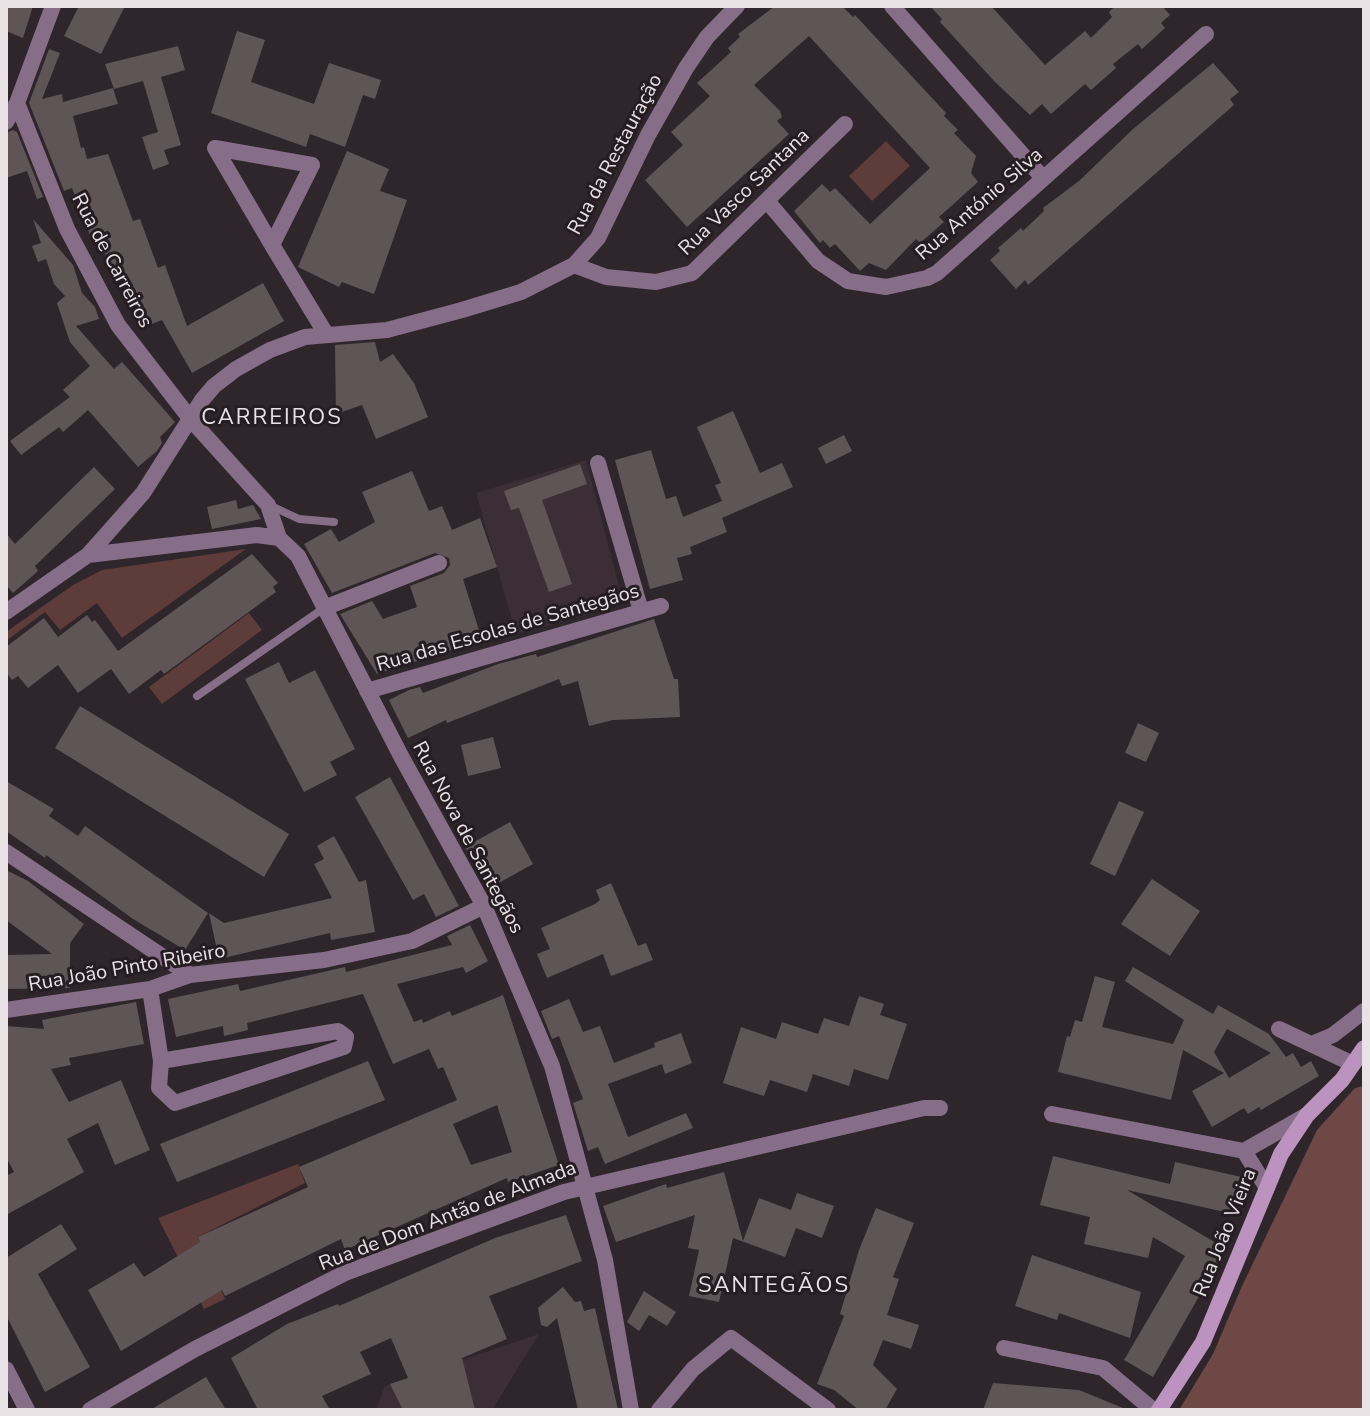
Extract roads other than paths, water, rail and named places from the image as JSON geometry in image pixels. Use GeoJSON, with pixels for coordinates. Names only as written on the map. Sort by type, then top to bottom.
{"type":"FeatureCollection","features":[{"type":"Feature","properties":{"kind":"street"},"geometry":{"type":"LineString","coordinates":[[6,122],[17,103],[53,6]]}},
{"type":"Feature","properties":{"kind":"street","name":"Rua da Restauração"},"geometry":{"type":"LineString","coordinates":[[6,612],[88,555],[143,493],[214,386],[236,369],[270,350],[326,334],[387,330],[521,292],[574,265],[598,238],[648,135],[686,68],[707,37],[737,6]]}},
{"type":"Feature","properties":{"kind":"street"},"geometry":{"type":"LineString","coordinates":[[892,6],[1042,177]]}},
{"type":"Feature","properties":{"kind":"street","name":"Rua António Silva"},"geometry":{"type":"LineString","coordinates":[[767,201],[818,261],[837,276],[866,286],[886,287],[915,282],[937,273],[1206,34]]}},
{"type":"Feature","properties":{"kind":"street","name":"Rua de Carreiros"},"geometry":{"type":"LineString","coordinates":[[17,103],[67,229],[118,325],[192,421],[268,505],[279,538]]}},
{"type":"Feature","properties":{"kind":"street","name":"Rua Vasco Santana"},"geometry":{"type":"LineString","coordinates":[[574,265],[606,277],[656,282],[692,273],[845,124]]}},
{"type":"Feature","properties":{"kind":"street"},"geometry":{"type":"LineString","coordinates":[[272,245],[312,165],[215,148],[272,245],[326,334]]}},
{"type":"Feature","properties":{"kind":"street"},"geometry":{"type":"LineString","coordinates":[[598,463],[641,611]]}},
{"type":"Feature","properties":{"kind":"street"},"geometry":{"type":"LineString","coordinates":[[88,555],[257,535],[279,538]]}},
{"type":"Feature","properties":{"kind":"street","name":"Rua Nova de Santegãos"},"geometry":{"type":"LineString","coordinates":[[279,538],[298,556],[367,691],[484,906],[552,1066],[605,1260],[631,1410]]}},
{"type":"Feature","properties":{"kind":"street"},"geometry":{"type":"LineString","coordinates":[[324,608],[439,563]]}},
{"type":"Feature","properties":{"kind":"street","name":"Rua das Escolas de Santegãos"},"geometry":{"type":"LineString","coordinates":[[367,691],[661,606]]}},
{"type":"Feature","properties":{"kind":"street"},"geometry":{"type":"LineString","coordinates":[[6,852],[190,975]]}},
{"type":"Feature","properties":{"kind":"street","name":"Rua João Pinto Ribeiro"},"geometry":{"type":"LineString","coordinates":[[6,1010],[150,989],[190,975],[324,960],[412,941],[484,906]]}},
{"type":"Feature","properties":{"kind":"street"},"geometry":{"type":"LineString","coordinates":[[150,989],[161,1061],[159,1088],[175,1103],[344,1047],[346,1037],[338,1031],[161,1061]]}},
{"type":"Feature","properties":{"kind":"street"},"geometry":{"type":"LineString","coordinates":[[1314,1043],[1333,1035],[1364,1011]]}},
{"type":"Feature","properties":{"kind":"street"},"geometry":{"type":"LineString","coordinates":[[1279,1029],[1314,1043],[1359,1068],[1364,1048]]}},
{"type":"Feature","properties":{"kind":"street","name":"Rua João Vieira"},"geometry":{"type":"LineString","coordinates":[[1156,1410],[1203,1342],[1281,1154],[1307,1115],[1342,1080],[1359,1068]]}},
{"type":"Feature","properties":{"kind":"street","name":"Rua de Dom Antão de Almada"},"geometry":{"type":"LineString","coordinates":[[90,1410],[195,1349],[345,1273],[583,1187],[924,1108],[940,1108]]}},
{"type":"Feature","properties":{"kind":"street"},"geometry":{"type":"LineString","coordinates":[[1052,1114],[1244,1151],[1307,1115]]}},
{"type":"Feature","properties":{"kind":"street"},"geometry":{"type":"LineString","coordinates":[[1244,1151],[1267,1188]]}},
{"type":"Feature","properties":{"kind":"street"},"geometry":{"type":"LineString","coordinates":[[659,1410],[693,1369],[731,1338],[828,1410]]}},
{"type":"Feature","properties":{"kind":"street"},"geometry":{"type":"LineString","coordinates":[[1004,1348],[1103,1368],[1156,1410]]}},
{"type":"Feature","properties":{"kind":"street"},"geometry":{"type":"LineString","coordinates":[[6,1369],[27,1410]]}},
{"type":"Feature","properties":{"kind":"lane"},"geometry":{"type":"LineString","coordinates":[[268,505],[299,519],[334,522]]}},
{"type":"Feature","properties":{"kind":"lane"},"geometry":{"type":"LineString","coordinates":[[197,696],[324,608]]}},
{"type":"Feature","properties":{"kind":"district","name":"CARREIROS"},"geometry":{"type":"Point","coordinates":[272,419]}},
{"type":"Feature","properties":{"kind":"district","name":"SANTEGÃOS"},"geometry":{"type":"Point","coordinates":[774,1287]}}]}
